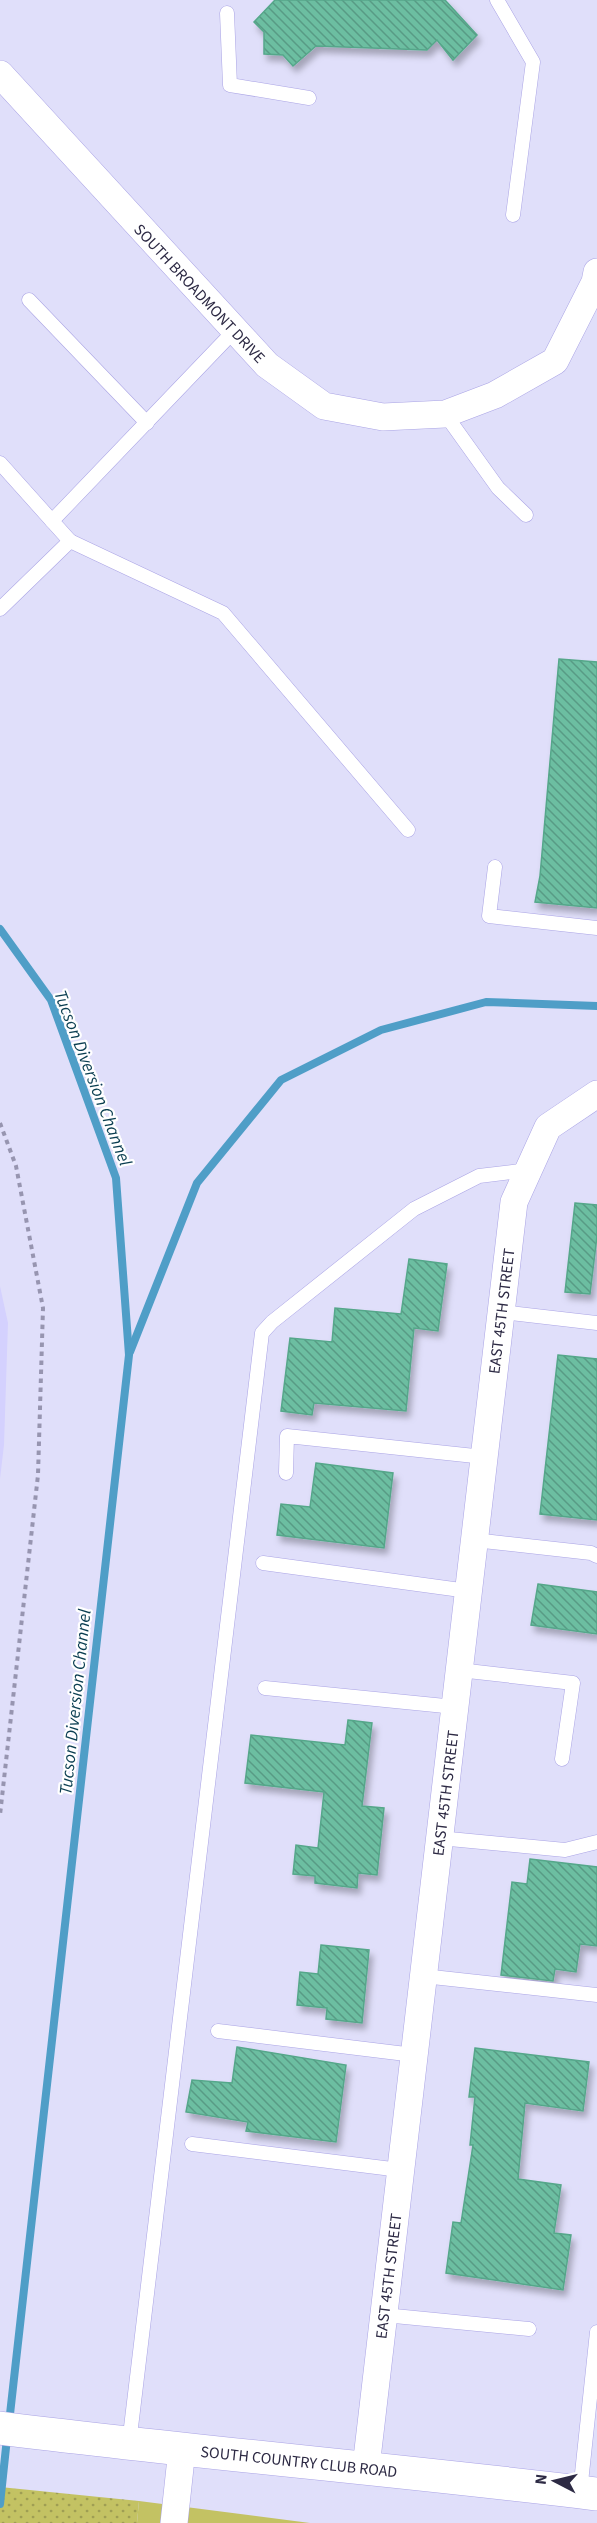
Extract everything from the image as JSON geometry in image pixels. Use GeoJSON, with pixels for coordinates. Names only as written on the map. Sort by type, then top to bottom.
{"type":"FeatureCollection","features":[{"type":"Feature","properties":{"kind":"street","name":"SOUTH BROADMONT DRIVE"},"geometry":{"type":"LineString","coordinates":[[0,74],[267,365],[324,406],[383,417],[445,414],[495,395],[555,361],[595,282],[597,272]]}},
{"type":"Feature","properties":{"kind":"street","name":"EAST 45TH STREET"},"geometry":{"type":"LineString","coordinates":[[366,2467],[514,1202],[548,1127],[597,1094]]}},
{"type":"Feature","properties":{"kind":"street","name":"SOUTH COUNTRY CLUB ROAD"},"geometry":{"type":"LineString","coordinates":[[0,2428],[588,2493]]}},
{"type":"Feature","properties":{"kind":"street"},"geometry":{"type":"LineString","coordinates":[[174,2523],[182,2449]]}},
{"type":"Feature","properties":{"kind":"lane"},"geometry":{"type":"LineString","coordinates":[[497,0],[533,62],[524,112],[513,215]]}},
{"type":"Feature","properties":{"kind":"lane"},"geometry":{"type":"LineString","coordinates":[[227,13],[230,85],[309,98]]}},
{"type":"Feature","properties":{"kind":"lane"},"geometry":{"type":"LineString","coordinates":[[29,300],[147,423]]}},
{"type":"Feature","properties":{"kind":"lane"},"geometry":{"type":"LineString","coordinates":[[52,521],[235,330]]}},
{"type":"Feature","properties":{"kind":"lane"},"geometry":{"type":"LineString","coordinates":[[445,414],[498,488],[526,515]]}},
{"type":"Feature","properties":{"kind":"lane"},"geometry":{"type":"LineString","coordinates":[[0,463],[70,541],[223,614],[408,830]]}},
{"type":"Feature","properties":{"kind":"lane"},"geometry":{"type":"LineString","coordinates":[[0,609],[70,541]]}},
{"type":"Feature","properties":{"kind":"lane"},"geometry":{"type":"LineString","coordinates":[[495,867],[489,916],[597,928]]}},
{"type":"Feature","properties":{"kind":"lane"},"geometry":{"type":"LineString","coordinates":[[114,2442],[262,1333],[272,1322],[414,1209],[479,1176],[528,1170]]}},
{"type":"Feature","properties":{"kind":"lane"},"geometry":{"type":"LineString","coordinates":[[501,1312],[597,1323]]}},
{"type":"Feature","properties":{"kind":"lane"},"geometry":{"type":"LineString","coordinates":[[286,1473],[287,1436],[484,1457]]}},
{"type":"Feature","properties":{"kind":"lane"},"geometry":{"type":"LineString","coordinates":[[474,1540],[591,1553],[597,1556]]}},
{"type":"Feature","properties":{"kind":"lane"},"geometry":{"type":"LineString","coordinates":[[262,1563],[468,1591]]}},
{"type":"Feature","properties":{"kind":"lane"},"geometry":{"type":"LineString","coordinates":[[459,1670],[573,1683],[562,1759]]}},
{"type":"Feature","properties":{"kind":"lane"},"geometry":{"type":"LineString","coordinates":[[265,1688],[455,1707]]}},
{"type":"Feature","properties":{"kind":"lane"},"geometry":{"type":"LineString","coordinates":[[440,1838],[565,1850],[597,1842]]}},
{"type":"Feature","properties":{"kind":"lane"},"geometry":{"type":"LineString","coordinates":[[423,1976],[597,1995]]}},
{"type":"Feature","properties":{"kind":"lane"},"geometry":{"type":"LineString","coordinates":[[218,2031],[414,2055]]}},
{"type":"Feature","properties":{"kind":"lane"},"geometry":{"type":"LineString","coordinates":[[192,2144],[400,2170]]}},
{"type":"Feature","properties":{"kind":"lane"},"geometry":{"type":"LineString","coordinates":[[384,2315],[528,2329]]}},
{"type":"Feature","properties":{"kind":"lane"},"geometry":{"type":"LineString","coordinates":[[588,2493],[597,2332]]}},
{"type":"Feature","properties":{"kind":"path"},"geometry":{"type":"LineString","coordinates":[[0,1123],[16,1166],[43,1308],[38,1475],[0,1815]]}},
{"type":"Feature","properties":{"kind":"shaded area"},"geometry":{"type":"Polygon","coordinates":[[[0,1286],[8,1323],[4,1445],[0,1479],[0,1286]]]}},
{"type":"Feature","properties":{"kind":"shaded area"},"geometry":{"type":"Polygon","coordinates":[[[0,2487],[139,2501],[137,2523],[0,2523],[0,2487]]]}},
{"type":"Feature","properties":{"kind":"shaded area"},"geometry":{"type":"Polygon","coordinates":[[[139,2501],[310,2523],[137,2523],[139,2501]]]}},
{"type":"Feature","properties":{"kind":"building"},"geometry":{"type":"Polygon","coordinates":[[[275,0],[445,0],[477,35],[453,60],[437,40],[427,50],[316,46],[293,66],[283,55],[264,54],[264,32],[254,22],[275,0]]]}},
{"type":"Feature","properties":{"kind":"building"},"geometry":{"type":"Polygon","coordinates":[[[559,659],[597,662],[597,908],[535,902],[540,876],[559,659]]]}},
{"type":"Feature","properties":{"kind":"building"},"geometry":{"type":"Polygon","coordinates":[[[575,1203],[597,1205],[597,1236],[590,1294],[565,1292],[575,1203]]]}},
{"type":"Feature","properties":{"kind":"building"},"geometry":{"type":"Polygon","coordinates":[[[409,1259],[447,1264],[438,1331],[414,1328],[406,1411],[314,1403],[312,1415],[281,1411],[290,1338],[332,1342],[335,1308],[401,1314],[409,1259]]]}},
{"type":"Feature","properties":{"kind":"building"},"geometry":{"type":"Polygon","coordinates":[[[558,1355],[597,1359],[597,1520],[540,1514],[558,1355]]]}},
{"type":"Feature","properties":{"kind":"building"},"geometry":{"type":"Polygon","coordinates":[[[316,1463],[393,1473],[384,1548],[277,1535],[281,1504],[310,1507],[316,1463]]]}},
{"type":"Feature","properties":{"kind":"building"},"geometry":{"type":"Polygon","coordinates":[[[538,1584],[597,1592],[597,1634],[531,1625],[538,1584]]]}},
{"type":"Feature","properties":{"kind":"building"},"geometry":{"type":"Polygon","coordinates":[[[348,1720],[372,1723],[362,1806],[384,1808],[377,1875],[358,1873],[357,1888],[315,1883],[315,1876],[293,1874],[296,1845],[318,1848],[324,1792],[245,1783],[251,1735],[345,1745],[348,1720]]]}},
{"type":"Feature","properties":{"kind":"building"},"geometry":{"type":"Polygon","coordinates":[[[530,1859],[597,1867],[597,1946],[580,1944],[576,1972],[555,1969],[553,1981],[501,1975],[512,1882],[527,1884],[530,1859]]]}},
{"type":"Feature","properties":{"kind":"building"},"geometry":{"type":"Polygon","coordinates":[[[321,1945],[369,1950],[362,2023],[326,2019],[327,2008],[297,2005],[300,1972],[318,1974],[321,1945]]]}},
{"type":"Feature","properties":{"kind":"building"},"geometry":{"type":"Polygon","coordinates":[[[237,2047],[346,2065],[336,2142],[246,2131],[248,2122],[186,2112],[192,2080],[232,2083],[237,2047]]]}},
{"type":"Feature","properties":{"kind":"building"},"geometry":{"type":"Polygon","coordinates":[[[475,2048],[589,2062],[583,2111],[525,2103],[518,2179],[561,2185],[554,2233],[571,2235],[563,2290],[446,2273],[453,2222],[461,2223],[473,2145],[470,2145],[475,2097],[469,2097],[475,2048]]]}},
{"type":"Feature","properties":{"kind":"waterway","name":"Tucson Diversion Channel"},"geometry":{"type":"LineString","coordinates":[[0,929],[51,1000],[116,1178],[129,1355],[9,2423]]}},
{"type":"Feature","properties":{"kind":"waterway"},"geometry":{"type":"LineString","coordinates":[[130,1352],[197,1183],[281,1080],[381,1030],[486,1002],[597,1006]]}},
{"type":"Feature","properties":{"kind":"waterway","name":"Tucson Diversion Channel"},"geometry":{"type":"LineString","coordinates":[[0,2504],[7,2438]]}}]}
